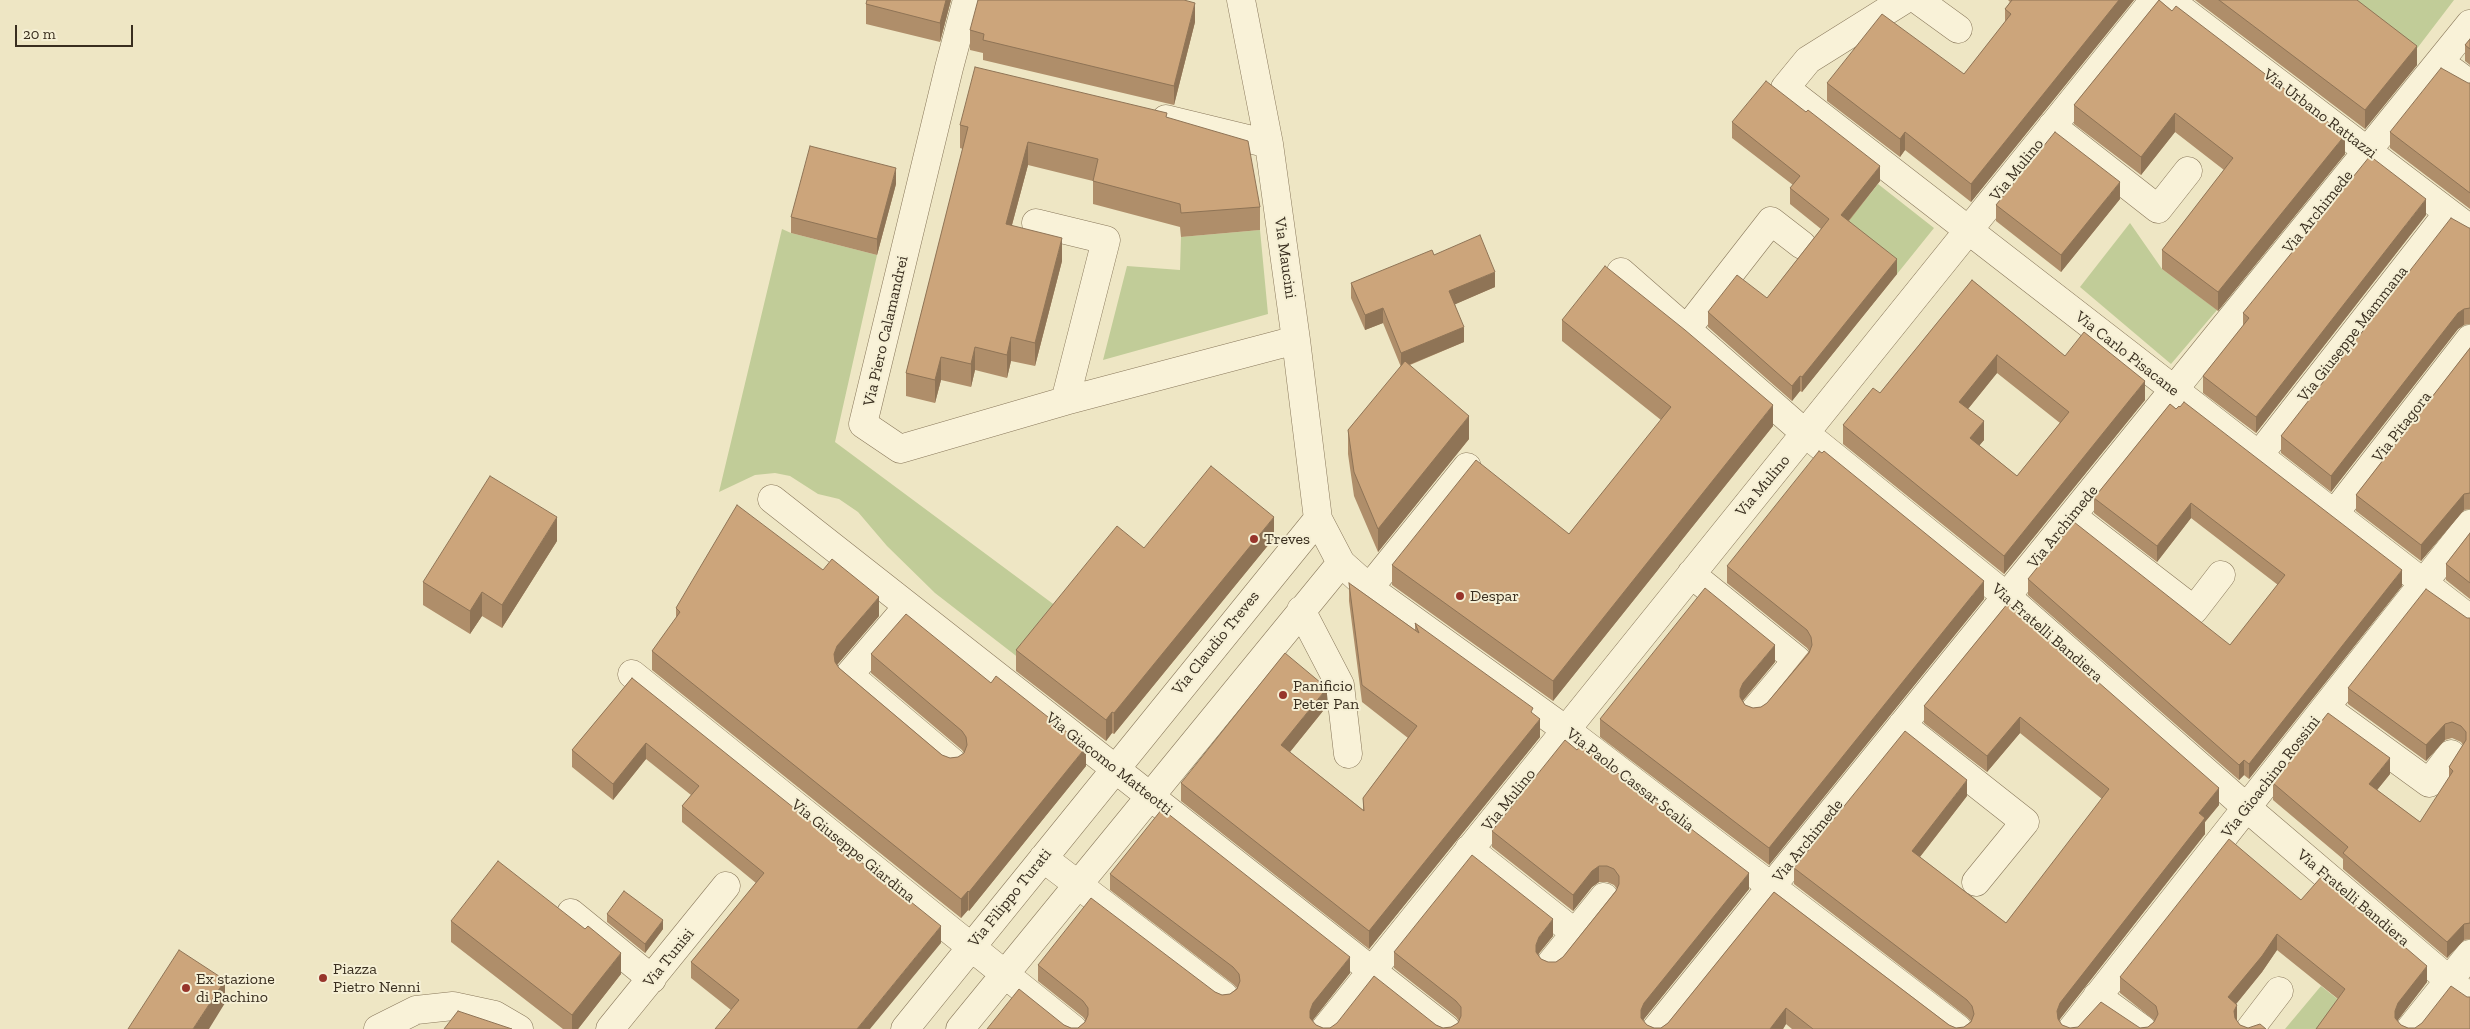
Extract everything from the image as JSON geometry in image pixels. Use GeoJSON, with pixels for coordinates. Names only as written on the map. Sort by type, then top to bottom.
{"type":"FeatureCollection","features":[{"type":"Feature","properties":{"kind":"street","name":"Via Piero Calamandrei"},"geometry":{"type":"LineString","coordinates":[[967,0],[863,424],[900,449],[1065,402],[1296,340]]}},
{"type":"Feature","properties":{"kind":"street","name":"Via Maucini"},"geometry":{"type":"LineString","coordinates":[[1241,0],[1269,144],[1318,519]]}},
{"type":"Feature","properties":{"kind":"street","name":"Via Carlo Pisacane"},"geometry":{"type":"LineString","coordinates":[[1904,0],[1808,60],[1785,88],[2470,619]]}},
{"type":"Feature","properties":{"kind":"street"},"geometry":{"type":"LineString","coordinates":[[1918,0],[1958,29]]}},
{"type":"Feature","properties":{"kind":"street","name":"Via Mulino"},"geometry":{"type":"LineString","coordinates":[[1325,1029],[2154,0]]}},
{"type":"Feature","properties":{"kind":"street","name":"Via Urbano Rattazzi"},"geometry":{"type":"LineString","coordinates":[[2169,0],[2470,229]]}},
{"type":"Feature","properties":{"kind":"street","name":"Via Archimede"},"geometry":{"type":"LineString","coordinates":[[1656,1029],[2470,24]]}},
{"type":"Feature","properties":{"kind":"street"},"geometry":{"type":"LineString","coordinates":[[2440,62],[2470,84]]}},
{"type":"Feature","properties":{"kind":"street"},"geometry":{"type":"LineString","coordinates":[[949,68],[978,75]]}},
{"type":"Feature","properties":{"kind":"street"},"geometry":{"type":"LineString","coordinates":[[1143,114],[1269,144]]}},
{"type":"Feature","properties":{"kind":"street"},"geometry":{"type":"LineString","coordinates":[[2052,126],[2158,209],[2188,171]]}},
{"type":"Feature","properties":{"kind":"street","name":"Via Giuseppe Mammana"},"geometry":{"type":"LineString","coordinates":[[2259,455],[2448,213]]}},
{"type":"Feature","properties":{"kind":"street"},"geometry":{"type":"LineString","coordinates":[[1686,330],[1771,221],[1802,246]]}},
{"type":"Feature","properties":{"kind":"street"},"geometry":{"type":"LineString","coordinates":[[1036,223],[1106,240],[1065,402]]}},
{"type":"Feature","properties":{"kind":"street","name":"Via Fratelli Bandiera"},"geometry":{"type":"LineString","coordinates":[[1621,272],[1806,434],[2006,596],[2247,808],[2470,998]]}},
{"type":"Feature","properties":{"kind":"street","name":"Via Pitagora"},"geometry":{"type":"LineString","coordinates":[[2334,514],[2470,339]]}},
{"type":"Feature","properties":{"kind":"street"},"geometry":{"type":"LineString","coordinates":[[1369,588],[1467,467]]}},
{"type":"Feature","properties":{"kind":"street","name":"Via Giacomo Matteotti"},"geometry":{"type":"LineString","coordinates":[[772,499],[1446,1029]]}},
{"type":"Feature","properties":{"kind":"street"},"geometry":{"type":"LineString","coordinates":[[2072,516],[2194,610],[2221,575]]}},
{"type":"Feature","properties":{"kind":"street","name":"Via Paolo Cassar Scalia"},"geometry":{"type":"LineString","coordinates":[[1318,519],[1341,562],[1369,588],[1566,730],[1770,888],[1958,1029]]}},
{"type":"Feature","properties":{"kind":"street","name":"Via Claudio Treves"},"geometry":{"type":"LineString","coordinates":[[1115,768],[1318,519]]}},
{"type":"Feature","properties":{"kind":"street","name":"Via Gioachino Rossini"},"geometry":{"type":"LineString","coordinates":[[2072,1029],[2470,524]]}},
{"type":"Feature","properties":{"kind":"street"},"geometry":{"type":"LineString","coordinates":[[960,1029],[1341,562]]}},
{"type":"Feature","properties":{"kind":"street"},"geometry":{"type":"LineString","coordinates":[[1691,574],[1797,660],[1755,710]]}},
{"type":"Feature","properties":{"kind":"street"},"geometry":{"type":"LineString","coordinates":[[908,606],[849,675],[952,762]]}},
{"type":"Feature","properties":{"kind":"street"},"geometry":{"type":"LineString","coordinates":[[1301,610],[1340,685],[1348,754]]}},
{"type":"Feature","properties":{"kind":"street","name":"Via Giuseppe Giardina"},"geometry":{"type":"LineString","coordinates":[[632,674],[1073,1029]]}},
{"type":"Feature","properties":{"kind":"street"},"geometry":{"type":"LineString","coordinates":[[2326,708],[2430,783],[2451,754]]}},
{"type":"Feature","properties":{"kind":"street"},"geometry":{"type":"LineString","coordinates":[[1902,725],[2025,822],[1976,882]]}},
{"type":"Feature","properties":{"kind":"street","name":"Via Filippo Turati"},"geometry":{"type":"LineString","coordinates":[[905,1029],[1115,768]]}},
{"type":"Feature","properties":{"kind":"street"},"geometry":{"type":"LineString","coordinates":[[1469,849],[1575,933]]}},
{"type":"Feature","properties":{"kind":"street"},"geometry":{"type":"LineString","coordinates":[[1043,858],[1224,996]]}},
{"type":"Feature","properties":{"kind":"street","name":"Via Tunisi"},"geometry":{"type":"LineString","coordinates":[[610,1029],[726,886]]}},
{"type":"Feature","properties":{"kind":"street"},"geometry":{"type":"LineString","coordinates":[[1552,963],[1604,897]]}},
{"type":"Feature","properties":{"kind":"street"},"geometry":{"type":"LineString","coordinates":[[571,913],[652,979]]}},
{"type":"Feature","properties":{"kind":"street"},"geometry":{"type":"LineString","coordinates":[[2410,1029],[2470,954]]}},
{"type":"Feature","properties":{"kind":"street"},"geometry":{"type":"LineString","coordinates":[[2250,1029],[2279,991]]}},
{"type":"Feature","properties":{"kind":"street"},"geometry":{"type":"LineString","coordinates":[[2097,996],[2142,1029]]}},
{"type":"Feature","properties":{"kind":"street"},"geometry":{"type":"LineString","coordinates":[[387,1024],[416,1010],[453,1006],[495,1014],[519,1029]]}},
{"type":"Feature","properties":{"kind":"green space"},"geometry":{"type":"Polygon","coordinates":[[[2353,0],[2454,0],[2409,59],[2353,0]]]}},
{"type":"Feature","properties":{"kind":"green space"},"geometry":{"type":"Polygon","coordinates":[[[1878,184],[1934,228],[1897,274],[1841,230],[1878,184]]]}},
{"type":"Feature","properties":{"kind":"green space"},"geometry":{"type":"Polygon","coordinates":[[[2130,223],[2162,269],[2217,310],[2171,364],[2080,287],[2130,223]]]}},
{"type":"Feature","properties":{"kind":"green space"},"geometry":{"type":"Polygon","coordinates":[[[782,229],[877,255],[835,442],[1064,612],[1024,662],[935,593],[887,546],[858,512],[839,499],[818,494],[790,476],[775,473],[755,475],[719,492],[782,229]]]}},
{"type":"Feature","properties":{"kind":"green space"},"geometry":{"type":"Polygon","coordinates":[[[1260,230],[1268,314],[1103,360],[1127,266],[1180,270],[1181,237],[1260,230]]]}},
{"type":"Feature","properties":{"kind":"green space"},"geometry":{"type":"Polygon","coordinates":[[[2321,986],[2345,1005],[2329,1029],[2285,1029],[2321,986]]]}},
{"type":"Feature","properties":{"kind":"building"},"geometry":{"type":"Polygon","coordinates":[[[867,0],[946,0],[940,23],[866,4],[867,0]]]}},
{"type":"Feature","properties":{"kind":"building"},"geometry":{"type":"Polygon","coordinates":[[[978,0],[1184,0],[1195,3],[1174,86],[983,40],[984,34],[970,30],[978,0]]]}},
{"type":"Feature","properties":{"kind":"building"},"geometry":{"type":"Polygon","coordinates":[[[2012,0],[2119,0],[1971,184],[1905,132],[1900,139],[1827,83],[1882,14],[1964,74],[2011,14],[2005,9],[2012,0]]]}},
{"type":"Feature","properties":{"kind":"building"},"geometry":{"type":"Polygon","coordinates":[[[2159,0],[2172,11],[2176,6],[2345,135],[2218,292],[2162,250],[2233,158],[2175,113],[2141,157],[2074,105],[2159,0]]]}},
{"type":"Feature","properties":{"kind":"building"},"geometry":{"type":"Polygon","coordinates":[[[2219,0],[2357,0],[2417,46],[2365,110],[2219,0]]]}},
{"type":"Feature","properties":{"kind":"building"},"geometry":{"type":"Polygon","coordinates":[[[2470,39],[2470,49],[2465,45],[2470,39]]]}},
{"type":"Feature","properties":{"kind":"building"},"geometry":{"type":"Polygon","coordinates":[[[975,67],[1167,113],[1166,117],[1248,141],[1260,207],[1181,213],[1180,204],[1093,181],[1098,159],[1028,142],[1006,224],[1062,238],[1035,343],[1011,337],[1007,355],[975,347],[971,364],[941,357],[935,380],[906,373],[968,127],[960,125],[975,67]]]}},
{"type":"Feature","properties":{"kind":"building"},"geometry":{"type":"Polygon","coordinates":[[[2441,68],[2470,83],[2470,193],[2390,132],[2441,68]]]}},
{"type":"Feature","properties":{"kind":"building"},"geometry":{"type":"Polygon","coordinates":[[[1766,81],[1806,112],[1808,110],[1880,166],[1841,215],[1897,259],[1802,377],[1800,376],[1792,386],[1708,312],[1737,275],[1767,298],[1829,219],[1790,188],[1800,176],[1732,122],[1766,81]]]}},
{"type":"Feature","properties":{"kind":"building"},"geometry":{"type":"Polygon","coordinates":[[[2055,132],[2120,182],[2061,255],[1996,205],[2055,132]]]}},
{"type":"Feature","properties":{"kind":"building"},"geometry":{"type":"Polygon","coordinates":[[[810,146],[896,168],[877,239],[791,217],[810,146]]]}},
{"type":"Feature","properties":{"kind":"building"},"geometry":{"type":"Polygon","coordinates":[[[2370,156],[2426,199],[2256,417],[2203,376],[2249,318],[2243,313],[2370,156]]]}},
{"type":"Feature","properties":{"kind":"building"},"geometry":{"type":"Polygon","coordinates":[[[2451,218],[2470,228],[2470,308],[2458,313],[2331,476],[2281,436],[2451,218]]]}},
{"type":"Feature","properties":{"kind":"building"},"geometry":{"type":"Polygon","coordinates":[[[1480,235],[1495,272],[1449,291],[1464,327],[1401,353],[1383,308],[1365,315],[1351,283],[1432,250],[1434,255],[1480,235]]]}},
{"type":"Feature","properties":{"kind":"building"},"geometry":{"type":"Polygon","coordinates":[[[1605,266],[1685,330],[1773,405],[1553,681],[1392,565],[1476,460],[1569,534],[1671,407],[1562,320],[1605,266]]]}},
{"type":"Feature","properties":{"kind":"building"},"geometry":{"type":"Polygon","coordinates":[[[1972,280],[2065,356],[2084,332],[2145,381],[2004,556],[1843,425],[1873,388],[1880,393],[1972,280]],[[1997,355],[1959,402],[1984,421],[1970,438],[2017,476],[2069,412],[1997,355]]]}},
{"type":"Feature","properties":{"kind":"building"},"geometry":{"type":"Polygon","coordinates":[[[2470,348],[2470,493],[2464,494],[2421,545],[2356,495],[2470,348]]]}},
{"type":"Feature","properties":{"kind":"building"},"geometry":{"type":"Polygon","coordinates":[[[1405,361],[1469,416],[1378,529],[1354,472],[1348,430],[1405,361]]]}},
{"type":"Feature","properties":{"kind":"building"},"geometry":{"type":"Polygon","coordinates":[[[2184,402],[2402,570],[2249,764],[2244,760],[2239,765],[2028,579],[2074,522],[2230,645],[2285,575],[2191,503],[2157,546],[2094,498],[2170,404],[2176,409],[2184,402]]]}},
{"type":"Feature","properties":{"kind":"building"},"geometry":{"type":"Polygon","coordinates":[[[1819,451],[1822,453],[1824,451],[1984,581],[1769,848],[1600,719],[1705,588],[1775,645],[1743,683],[1740,697],[1745,705],[1753,708],[1761,707],[1767,703],[1809,653],[1812,645],[1811,637],[1807,630],[1727,566],[1819,451]]]}},
{"type":"Feature","properties":{"kind":"building"},"geometry":{"type":"Polygon","coordinates":[[[1211,466],[1274,517],[1114,713],[1112,712],[1106,720],[1016,650],[1117,526],[1144,548],[1211,466]]]}},
{"type":"Feature","properties":{"kind":"building"},"geometry":{"type":"Polygon","coordinates":[[[490,476],[557,517],[502,605],[482,592],[470,611],[423,582],[490,476]]]}},
{"type":"Feature","properties":{"kind":"building"},"geometry":{"type":"Polygon","coordinates":[[[737,505],[823,570],[832,559],[879,597],[837,646],[834,654],[835,662],[839,668],[942,755],[950,758],[958,757],[964,753],[967,745],[966,737],[962,731],[871,654],[906,614],[991,683],[996,676],[1086,747],[969,892],[961,899],[652,651],[680,612],[676,608],[737,505]]]}},
{"type":"Feature","properties":{"kind":"building"},"geometry":{"type":"Polygon","coordinates":[[[2470,533],[2470,583],[2446,564],[2470,533]]]}},
{"type":"Feature","properties":{"kind":"building"},"geometry":{"type":"Polygon","coordinates":[[[1349,583],[1419,633],[1415,623],[1533,708],[1531,712],[1540,719],[1369,931],[1181,783],[1285,653],[1327,688],[1281,745],[1364,811],[1363,798],[1417,726],[1362,685],[1349,583]]]}},
{"type":"Feature","properties":{"kind":"building"},"geometry":{"type":"Polygon","coordinates":[[[2426,589],[2467,618],[2470,618],[2470,923],[2464,924],[2447,942],[2343,853],[2348,847],[2273,783],[2328,713],[2390,758],[2369,784],[2420,822],[2453,771],[2449,767],[2466,740],[2466,732],[2461,726],[2452,722],[2445,724],[2426,745],[2348,688],[2426,589]]]}},
{"type":"Feature","properties":{"kind":"building"},"geometry":{"type":"Polygon","coordinates":[[[2008,603],[2219,788],[2199,813],[2205,818],[2060,1003],[2057,1011],[2058,1019],[2062,1025],[2070,1028],[2078,1027],[2101,1002],[2140,1028],[2148,1027],[2154,1022],[2158,1014],[2156,1006],[2120,977],[2229,839],[2301,900],[2322,876],[2427,966],[2398,1003],[2395,1018],[2401,1025],[2415,1028],[2422,1023],[2451,986],[2467,997],[2470,997],[2470,1029],[2316,1029],[2345,989],[2277,934],[2262,956],[2228,997],[2237,1005],[2234,1011],[2235,1018],[2240,1025],[2248,1028],[2260,1024],[2266,1029],[1813,1029],[1786,1008],[1770,1029],[987,1029],[1019,989],[1064,1025],[1078,1028],[1085,1022],[1088,1008],[1083,1001],[1038,965],[1091,898],[1215,992],[1222,995],[1230,994],[1237,989],[1240,981],[1239,974],[1233,967],[1110,874],[1162,809],[1350,957],[1313,1003],[1310,1018],[1316,1025],[1330,1028],[1337,1023],[1374,976],[1436,1025],[1443,1028],[1451,1027],[1458,1023],[1461,1016],[1461,1007],[1394,952],[1472,855],[1553,919],[1539,937],[1536,945],[1536,952],[1541,959],[1548,962],[1556,962],[1563,957],[1616,891],[1619,884],[1619,876],[1614,869],[1607,866],[1599,866],[1592,871],[1573,895],[1492,831],[1565,740],[1577,750],[1581,745],[1749,873],[1644,1003],[1641,1010],[1641,1018],[1647,1025],[1661,1028],[1668,1023],[1774,892],[1949,1025],[1956,1028],[1964,1027],[1971,1022],[1974,1014],[1972,1006],[1967,1000],[1794,868],[1905,731],[1967,780],[1912,851],[2006,923],[2109,789],[2020,717],[1987,756],[1924,706],[2008,603]]]}},
{"type":"Feature","properties":{"kind":"building"},"geometry":{"type":"Polygon","coordinates":[[[632,678],[941,926],[857,1029],[715,1029],[739,1000],[691,962],[764,873],[682,806],[699,786],[646,743],[613,784],[572,750],[632,678]]]}},
{"type":"Feature","properties":{"kind":"building"},"geometry":{"type":"Polygon","coordinates":[[[498,861],[585,929],[588,926],[621,953],[572,1015],[451,921],[498,861]]]}},
{"type":"Feature","properties":{"kind":"building"},"geometry":{"type":"Polygon","coordinates":[[[624,891],[663,920],[645,944],[607,914],[624,891]]]}},
{"type":"Feature","properties":{"kind":"building"},"geometry":{"type":"Polygon","coordinates":[[[179,950],[225,980],[193,1029],[128,1029],[179,950]]]}},
{"type":"Feature","properties":{"kind":"building"},"geometry":{"type":"Polygon","coordinates":[[[458,1011],[512,1029],[444,1029],[458,1011]]]}},
{"type":"Feature","properties":{"kind":"place","name":"Treves"},"geometry":{"type":"Point","coordinates":[1254,539]}},
{"type":"Feature","properties":{"kind":"place","name":"Despar"},"geometry":{"type":"Point","coordinates":[1460,596]}},
{"type":"Feature","properties":{"kind":"place","name":"Panificio Peter Pan"},"geometry":{"type":"Point","coordinates":[1283,695]}},
{"type":"Feature","properties":{"kind":"place","name":"Piazza Pietro Nenni"},"geometry":{"type":"Point","coordinates":[323,978]}},
{"type":"Feature","properties":{"kind":"place","name":"Ex stazione di Pachino"},"geometry":{"type":"Point","coordinates":[186,988]}}]}
